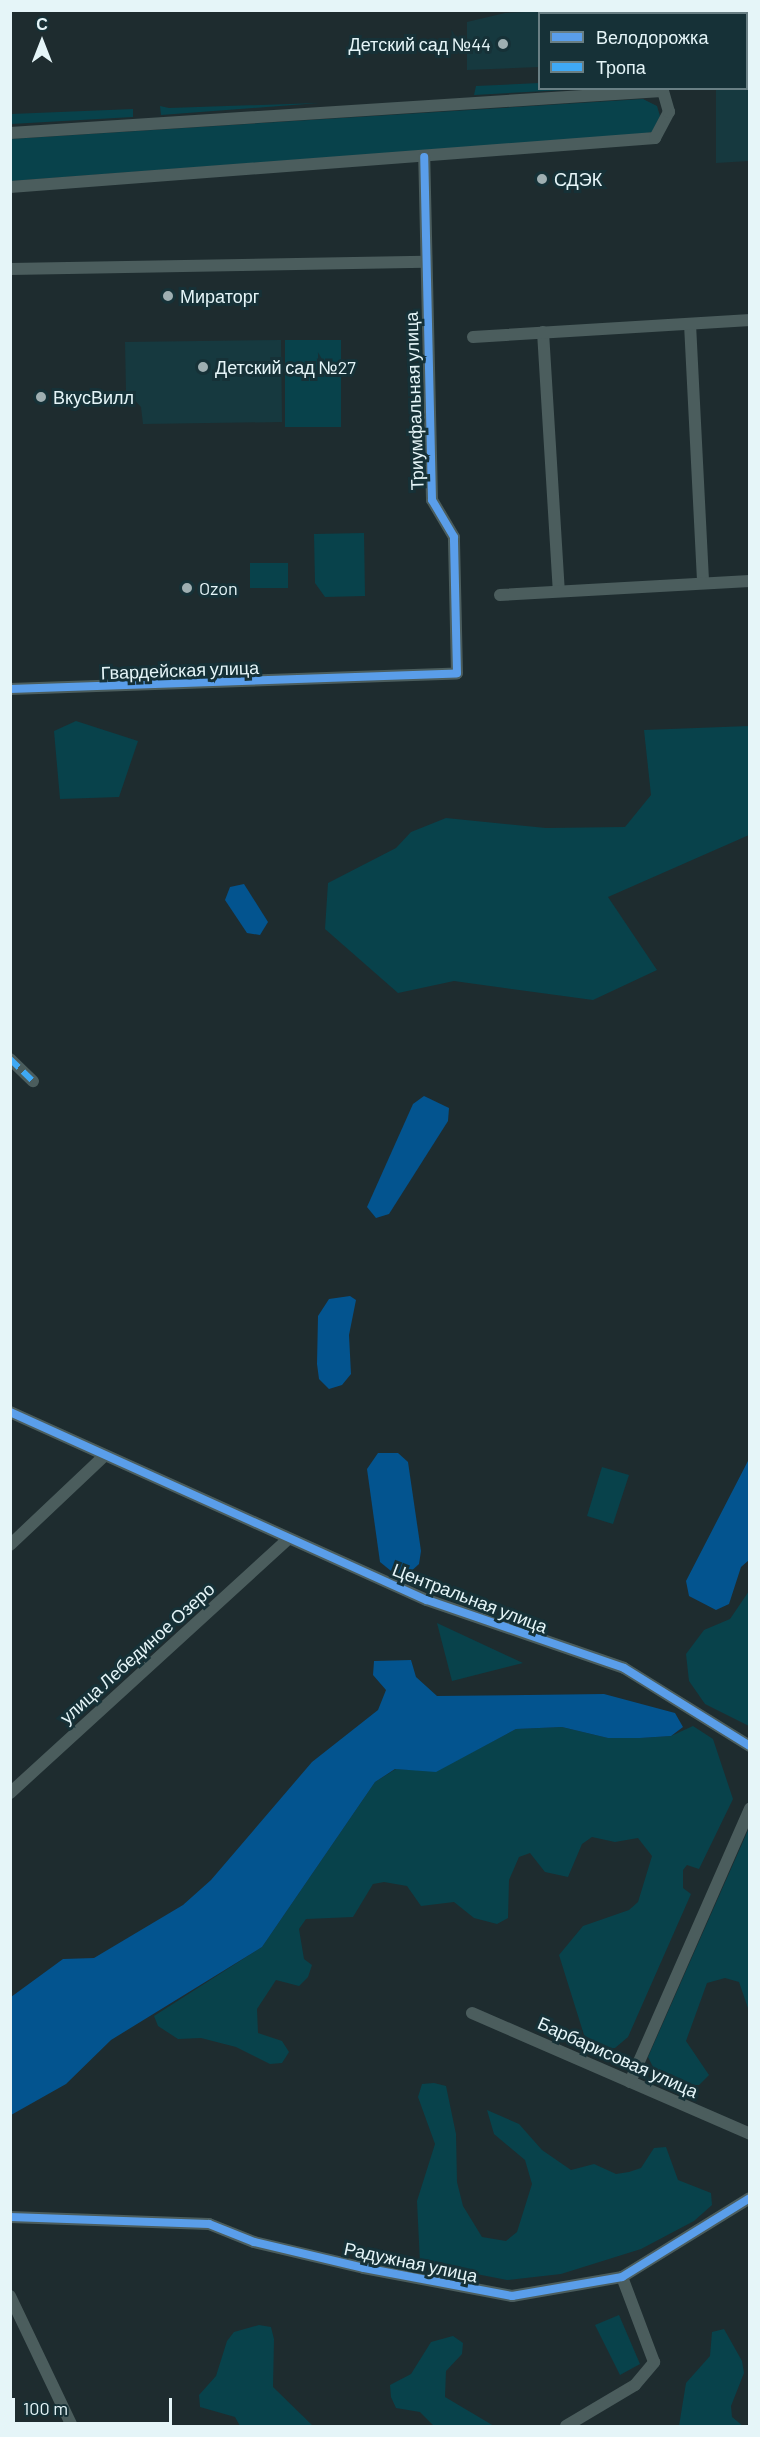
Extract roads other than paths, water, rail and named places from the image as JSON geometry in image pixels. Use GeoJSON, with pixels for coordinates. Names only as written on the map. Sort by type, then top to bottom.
{"type":"FeatureCollection","features":[{"type":"Feature","properties":{"kind":"street"},"geometry":{"type":"LineString","coordinates":[[10,133],[662,90],[669,112],[655,138],[10,187]]}},
{"type":"Feature","properties":{"kind":"street","name":"Триумфальная улица"},"geometry":{"type":"LineString","coordinates":[[424,157],[424,262],[432,500],[454,537],[457,673]]}},
{"type":"Feature","properties":{"kind":"street"},"geometry":{"type":"LineString","coordinates":[[10,269],[424,262]]}},
{"type":"Feature","properties":{"kind":"street"},"geometry":{"type":"LineString","coordinates":[[473,337],[750,320]]}},
{"type":"Feature","properties":{"kind":"street"},"geometry":{"type":"LineString","coordinates":[[690,324],[703,584]]}},
{"type":"Feature","properties":{"kind":"street"},"geometry":{"type":"LineString","coordinates":[[543,332],[558,591]]}},
{"type":"Feature","properties":{"kind":"street"},"geometry":{"type":"LineString","coordinates":[[500,595],[750,581]]}},
{"type":"Feature","properties":{"kind":"street","name":"Гвардейская улица"},"geometry":{"type":"LineString","coordinates":[[10,690],[457,673]]}},
{"type":"Feature","properties":{"kind":"street"},"geometry":{"type":"LineString","coordinates":[[10,1059],[33,1081]]}},
{"type":"Feature","properties":{"kind":"street","name":"Центральная улица"},"geometry":{"type":"LineString","coordinates":[[10,1412],[287,1540],[505,1630],[624,1668],[750,1746]]}},
{"type":"Feature","properties":{"kind":"street"},"geometry":{"type":"LineString","coordinates":[[10,1545],[104,1456]]}},
{"type":"Feature","properties":{"kind":"street","name":"улица Лебединое Озеро"},"geometry":{"type":"LineString","coordinates":[[10,1793],[287,1540]]}},
{"type":"Feature","properties":{"kind":"street"},"geometry":{"type":"LineString","coordinates":[[630,2082],[750,1808]]}},
{"type":"Feature","properties":{"kind":"street","name":"Барбарисовая улица"},"geometry":{"type":"LineString","coordinates":[[472,2013],[750,2134]]}},
{"type":"Feature","properties":{"kind":"street","name":"Радужная улица"},"geometry":{"type":"LineString","coordinates":[[10,2217],[209,2224],[254,2242],[364,2268],[512,2296],[622,2277],[750,2198]]}},
{"type":"Feature","properties":{"kind":"street"},"geometry":{"type":"LineString","coordinates":[[566,2427],[635,2385],[654,2362],[622,2277]]}},
{"type":"Feature","properties":{"kind":"street"},"geometry":{"type":"LineString","coordinates":[[10,2296],[72,2427]]}},
{"type":"Feature","properties":{"kind":"water"},"geometry":{"type":"Polygon","coordinates":[[[244,884],[268,922],[260,935],[247,933],[225,900],[230,887],[244,884]]]}},
{"type":"Feature","properties":{"kind":"water"},"geometry":{"type":"Polygon","coordinates":[[[424,1096],[449,1108],[448,1121],[389,1214],[376,1218],[367,1207],[413,1104],[424,1096]]]}},
{"type":"Feature","properties":{"kind":"water"},"geometry":{"type":"Polygon","coordinates":[[[350,1296],[356,1300],[349,1335],[351,1374],[342,1385],[329,1389],[319,1379],[318,1316],[329,1299],[350,1296]]]}},
{"type":"Feature","properties":{"kind":"water"},"geometry":{"type":"Polygon","coordinates":[[[378,1453],[398,1453],[408,1462],[421,1551],[419,1564],[408,1574],[396,1575],[380,1562],[367,1469],[378,1453]]]}},
{"type":"Feature","properties":{"kind":"water"},"geometry":{"type":"Polygon","coordinates":[[[749,1459],[749,1560],[741,1567],[729,1604],[716,1610],[689,1596],[686,1581],[749,1459]]]}},
{"type":"Feature","properties":{"kind":"water"},"geometry":{"type":"Polygon","coordinates":[[[411,1660],[416,1677],[437,1696],[604,1694],[675,1713],[683,1727],[671,1736],[640,1738],[608,1738],[562,1727],[516,1729],[436,1772],[395,1769],[375,1782],[262,1947],[111,2040],[66,2084],[11,2115],[11,1997],[63,1959],[94,1958],[183,1905],[211,1880],[312,1762],[378,1710],[386,1690],[373,1675],[374,1661],[411,1660]]]}},
{"type":"Feature","properties":{"kind":"place","name":"Детский сад №44"},"geometry":{"type":"Point","coordinates":[503,44]}},
{"type":"Feature","properties":{"kind":"place","name":"СДЭК"},"geometry":{"type":"Point","coordinates":[542,179]}},
{"type":"Feature","properties":{"kind":"place","name":"Мираторг"},"geometry":{"type":"Point","coordinates":[168,296]}},
{"type":"Feature","properties":{"kind":"place","name":"Детский сад №27"},"geometry":{"type":"Point","coordinates":[203,367]}},
{"type":"Feature","properties":{"kind":"place","name":"ВкусВилл"},"geometry":{"type":"Point","coordinates":[41,397]}},
{"type":"Feature","properties":{"kind":"place","name":"Ozon"},"geometry":{"type":"Point","coordinates":[187,588]}}]}
